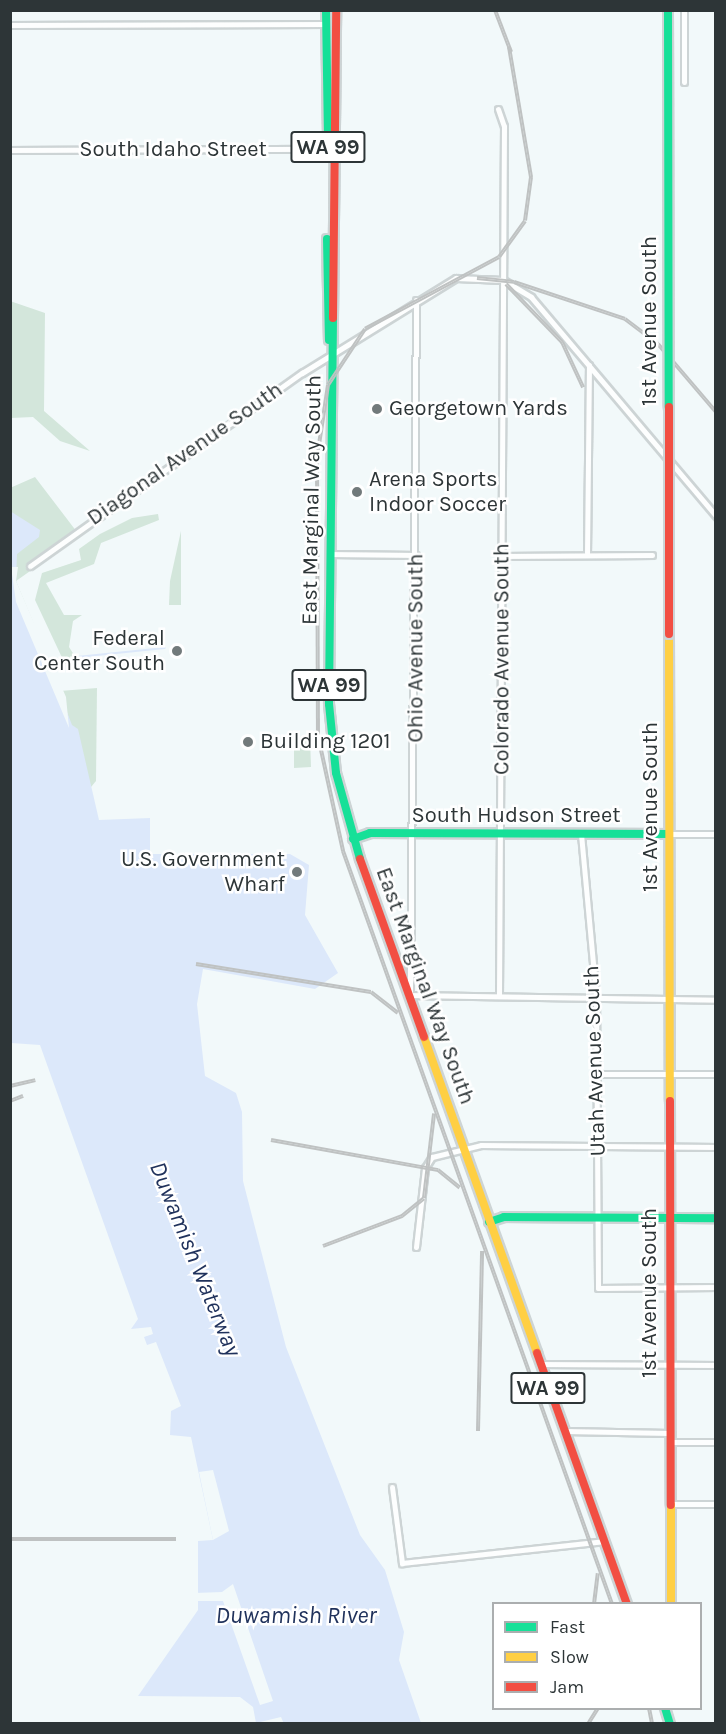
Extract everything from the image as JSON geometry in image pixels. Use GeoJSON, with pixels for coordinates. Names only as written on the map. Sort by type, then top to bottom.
{"type":"FeatureCollection","features":[{"type":"Feature","properties":{"kind":"main road","name":"East Marginal Way South"},"geometry":{"type":"LineString","coordinates":[[326,10],[331,149],[332,354],[329,725],[353,839],[563,1431],[626,1602]]}},
{"type":"Feature","properties":{"kind":"main road","name":"East Marginal Way South"},"geometry":{"type":"LineString","coordinates":[[331,149],[336,10]]}},
{"type":"Feature","properties":{"kind":"main road","name":"1st Avenue South"},"geometry":{"type":"LineString","coordinates":[[668,10],[667,1074],[671,1602]]}},
{"type":"Feature","properties":{"kind":"main road","name":"South Hudson Street"},"geometry":{"type":"LineString","coordinates":[[353,839],[370,833],[669,834]]}},
{"type":"Feature","properties":{"kind":"main road"},"geometry":{"type":"LineString","coordinates":[[489,1222],[504,1217],[716,1218]]}},
{"type":"Feature","properties":{"kind":"main road"},"geometry":{"type":"LineString","coordinates":[[667,1710],[670,1724]]}},
{"type":"Feature","properties":{"kind":"street"},"geometry":{"type":"LineString","coordinates":[[684,10],[684,82]]}},
{"type":"Feature","properties":{"kind":"street"},"geometry":{"type":"LineString","coordinates":[[10,25],[326,24]]}},
{"type":"Feature","properties":{"kind":"street","name":"Colorado Avenue South"},"geometry":{"type":"LineString","coordinates":[[498,109],[504,126],[499,995]]}},
{"type":"Feature","properties":{"kind":"street","name":"South Idaho Street"},"geometry":{"type":"LineString","coordinates":[[10,150],[331,149]]}},
{"type":"Feature","properties":{"kind":"street","name":"Diagonal Avenue South"},"geometry":{"type":"LineString","coordinates":[[30,566],[332,354],[449,279],[503,280]]}},
{"type":"Feature","properties":{"kind":"street"},"geometry":{"type":"LineString","coordinates":[[503,280],[531,297],[716,516]]}},
{"type":"Feature","properties":{"kind":"street","name":"Ohio Avenue South"},"geometry":{"type":"LineString","coordinates":[[410,995],[416,833],[416,300]]}},
{"type":"Feature","properties":{"kind":"street"},"geometry":{"type":"LineString","coordinates":[[587,555],[589,365]]}},
{"type":"Feature","properties":{"kind":"street"},"geometry":{"type":"LineString","coordinates":[[329,554],[416,555]]}},
{"type":"Feature","properties":{"kind":"street"},"geometry":{"type":"LineString","coordinates":[[501,556],[652,555]]}},
{"type":"Feature","properties":{"kind":"street","name":"Utah Avenue South"},"geometry":{"type":"LineString","coordinates":[[581,834],[596,996],[598,1288],[668,1288]]}},
{"type":"Feature","properties":{"kind":"street","name":"South Hudson Street"},"geometry":{"type":"LineString","coordinates":[[669,834],[716,834]]}},
{"type":"Feature","properties":{"kind":"street"},"geometry":{"type":"LineString","coordinates":[[410,995],[596,996],[716,1000]]}},
{"type":"Feature","properties":{"kind":"street"},"geometry":{"type":"LineString","coordinates":[[598,1074],[716,1074]]}},
{"type":"Feature","properties":{"kind":"street"},"geometry":{"type":"LineString","coordinates":[[416,1247],[426,1165],[432,1157],[464,1148],[598,1145],[716,1147]]}},
{"type":"Feature","properties":{"kind":"street"},"geometry":{"type":"LineString","coordinates":[[668,1288],[716,1287]]}},
{"type":"Feature","properties":{"kind":"street"},"geometry":{"type":"LineString","coordinates":[[540,1364],[716,1365]]}},
{"type":"Feature","properties":{"kind":"street"},"geometry":{"type":"LineString","coordinates":[[563,1431],[716,1443]]}},
{"type":"Feature","properties":{"kind":"street"},"geometry":{"type":"LineString","coordinates":[[392,1487],[402,1563],[605,1541]]}},
{"type":"Feature","properties":{"kind":"street"},"geometry":{"type":"LineString","coordinates":[[669,1504],[716,1504]]}},
{"type":"Feature","properties":{"kind":"street"},"geometry":{"type":"LineString","coordinates":[[665,1724],[667,1710]]}},
{"type":"Feature","properties":{"kind":"green space"},"geometry":{"type":"Polygon","coordinates":[[[10,301],[45,313],[44,411],[90,451],[60,441],[33,417],[11,418],[10,301]]]}},
{"type":"Feature","properties":{"kind":"green space"},"geometry":{"type":"Polygon","coordinates":[[[35,477],[80,536],[16,581],[34,624],[11,607],[10,488],[35,477]]]}},
{"type":"Feature","properties":{"kind":"green space"},"geometry":{"type":"Polygon","coordinates":[[[158,514],[159,520],[101,543],[94,564],[46,583],[64,615],[82,615],[73,621],[69,647],[78,661],[65,664],[35,600],[42,573],[81,560],[79,549],[100,534],[132,518],[158,514]]]}},
{"type":"Feature","properties":{"kind":"green space"},"geometry":{"type":"Polygon","coordinates":[[[181,531],[181,605],[169,605],[170,581],[181,531]]]}},
{"type":"Feature","properties":{"kind":"green space"},"geometry":{"type":"Polygon","coordinates":[[[97,688],[96,781],[91,787],[60,691],[97,688]]]}},
{"type":"Feature","properties":{"kind":"green space"},"geometry":{"type":"Polygon","coordinates":[[[294,738],[310,738],[311,767],[294,768],[294,738]]]}},
{"type":"Feature","properties":{"kind":"water","name":"Duwamish River"},"geometry":{"type":"Polygon","coordinates":[[[10,511],[40,530],[39,537],[17,554],[16,581],[72,725],[78,729],[99,820],[150,818],[150,854],[290,854],[309,865],[305,915],[338,973],[315,989],[203,969],[197,1004],[205,1076],[236,1093],[242,1112],[243,1181],[286,1347],[360,1535],[385,1570],[404,1632],[399,1660],[421,1723],[284,1724],[281,1717],[256,1723],[253,1707],[240,1697],[138,1696],[198,1610],[198,1541],[213,1540],[191,1437],[170,1435],[171,1411],[181,1406],[156,1342],[147,1345],[144,1337],[153,1334],[151,1327],[131,1329],[138,1319],[40,1045],[11,1043],[10,511]]]}},
{"type":"Feature","properties":{"kind":"pier"},"geometry":{"type":"Polygon","coordinates":[[[11,567],[18,567],[16,581],[66,697],[69,728],[16,602],[11,567]]]}},
{"type":"Feature","properties":{"kind":"pier"},"geometry":{"type":"Polygon","coordinates":[[[213,1470],[229,1531],[213,1540],[199,1472],[213,1470]]]}},
{"type":"Feature","properties":{"kind":"pier"},"geometry":{"type":"Polygon","coordinates":[[[233,1584],[273,1701],[260,1705],[223,1601],[195,1601],[195,1593],[222,1592],[233,1584]]]}},
{"type":"Feature","properties":{"kind":"waterway"},"geometry":{"type":"LineString","coordinates":[[77,657],[165,648]]}},
{"type":"Feature","properties":{"kind":"railway"},"geometry":{"type":"LineString","coordinates":[[495,10],[511,52]]}},
{"type":"Feature","properties":{"kind":"railway"},"geometry":{"type":"LineString","coordinates":[[509,47],[531,177],[525,221],[499,257],[365,329],[328,385],[317,458],[318,736],[343,851],[611,1602]]}},
{"type":"Feature","properties":{"kind":"railway"},"geometry":{"type":"LineString","coordinates":[[477,278],[514,282],[625,319],[658,344],[716,412]]}},
{"type":"Feature","properties":{"kind":"railway"},"geometry":{"type":"LineString","coordinates":[[506,284],[562,342],[583,387]]}},
{"type":"Feature","properties":{"kind":"railway"},"geometry":{"type":"LineString","coordinates":[[196,964],[371,992],[398,1013]]}},
{"type":"Feature","properties":{"kind":"railway"},"geometry":{"type":"LineString","coordinates":[[10,1086],[35,1080]]}},
{"type":"Feature","properties":{"kind":"railway"},"geometry":{"type":"LineString","coordinates":[[10,1101],[23,1096]]}},
{"type":"Feature","properties":{"kind":"railway"},"geometry":{"type":"LineString","coordinates":[[323,1246],[402,1216],[424,1198],[434,1114]]}},
{"type":"Feature","properties":{"kind":"railway"},"geometry":{"type":"LineString","coordinates":[[271,1140],[438,1170],[460,1188]]}},
{"type":"Feature","properties":{"kind":"railway"},"geometry":{"type":"LineString","coordinates":[[478,1431],[482,1251]]}},
{"type":"Feature","properties":{"kind":"railway"},"geometry":{"type":"LineString","coordinates":[[10,1539],[176,1539]]}},
{"type":"Feature","properties":{"kind":"railway"},"geometry":{"type":"LineString","coordinates":[[594,1602],[598,1573]]}},
{"type":"Feature","properties":{"kind":"railway"},"geometry":{"type":"LineString","coordinates":[[588,1724],[597,1710]]}},
{"type":"Feature","properties":{"kind":"railway"},"geometry":{"type":"LineString","coordinates":[[649,1710],[652,1724]]}},
{"type":"Feature","properties":{"kind":"traffic: fast"},"geometry":{"type":"LineString","coordinates":[[326,10],[328,136]]}},
{"type":"Feature","properties":{"kind":"traffic: fast"},"geometry":{"type":"LineString","coordinates":[[668,10],[669,407]]}},
{"type":"Feature","properties":{"kind":"traffic: fast"},"geometry":{"type":"LineString","coordinates":[[327,239],[329,340]]}},
{"type":"Feature","properties":{"kind":"traffic: fast"},"geometry":{"type":"LineString","coordinates":[[333,318],[329,704],[336,773],[360,859]]}},
{"type":"Feature","properties":{"kind":"traffic: fast"},"geometry":{"type":"LineString","coordinates":[[353,839],[370,833],[669,834]]}},
{"type":"Feature","properties":{"kind":"traffic: fast"},"geometry":{"type":"LineString","coordinates":[[489,1222],[504,1217],[716,1218]]}},
{"type":"Feature","properties":{"kind":"traffic: fast"},"geometry":{"type":"LineString","coordinates":[[666,1710],[670,1724]]}},
{"type":"Feature","properties":{"kind":"traffic: slow"},"geometry":{"type":"LineString","coordinates":[[669,634],[670,1101]]}},
{"type":"Feature","properties":{"kind":"traffic: slow"},"geometry":{"type":"LineString","coordinates":[[424,1037],[537,1353]]}},
{"type":"Feature","properties":{"kind":"traffic: slow"},"geometry":{"type":"LineString","coordinates":[[671,1505],[671,1602]]}},
{"type":"Feature","properties":{"kind":"traffic: jam"},"geometry":{"type":"LineString","coordinates":[[333,318],[336,10]]}},
{"type":"Feature","properties":{"kind":"traffic: jam"},"geometry":{"type":"LineString","coordinates":[[669,407],[669,634]]}},
{"type":"Feature","properties":{"kind":"traffic: jam"},"geometry":{"type":"LineString","coordinates":[[360,859],[424,1037]]}},
{"type":"Feature","properties":{"kind":"traffic: jam"},"geometry":{"type":"LineString","coordinates":[[670,1101],[671,1505]]}},
{"type":"Feature","properties":{"kind":"traffic: jam"},"geometry":{"type":"LineString","coordinates":[[537,1353],[626,1602]]}},
{"type":"Feature","properties":{"kind":"place","name":"Georgetown Yards"},"geometry":{"type":"Point","coordinates":[377,409]}},
{"type":"Feature","properties":{"kind":"place","name":"Arena Sports Indoor Soccer"},"geometry":{"type":"Point","coordinates":[357,492]}},
{"type":"Feature","properties":{"kind":"place","name":"Federal Center South"},"geometry":{"type":"Point","coordinates":[177,651]}},
{"type":"Feature","properties":{"kind":"place","name":"Building 1201"},"geometry":{"type":"Point","coordinates":[248,742]}},
{"type":"Feature","properties":{"kind":"place","name":"U.S. Government Wharf"},"geometry":{"type":"Point","coordinates":[297,872]}},
{"type":"Feature","properties":{"kind":"water label","name":"Duwamish Waterway"},"geometry":{"type":"Point","coordinates":[195,1259]}}]}
